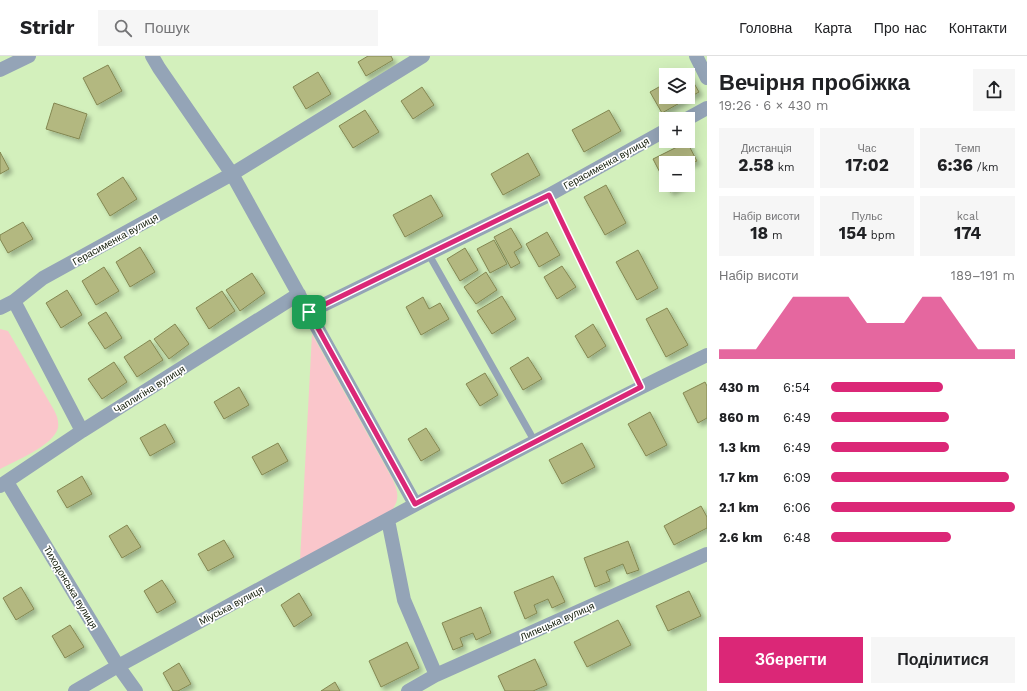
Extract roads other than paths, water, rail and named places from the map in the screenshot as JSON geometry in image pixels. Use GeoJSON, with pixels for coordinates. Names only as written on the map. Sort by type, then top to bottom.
{"type":"FeatureCollection","features":[{"type":"Feature","properties":{"kind":"street"},"geometry":{"type":"LineString","coordinates":[[0,70],[29,56]]}},
{"type":"Feature","properties":{"kind":"street"},"geometry":{"type":"LineString","coordinates":[[152,56],[232,174],[415,504]]}},
{"type":"Feature","properties":{"kind":"street","name":"Герасименка вулиця"},"geometry":{"type":"LineString","coordinates":[[0,308],[14,300],[43,278],[232,174],[423,56]]}},
{"type":"Feature","properties":{"kind":"street"},"geometry":{"type":"LineString","coordinates":[[696,56],[707,78]]}},
{"type":"Feature","properties":{"kind":"street"},"geometry":{"type":"LineString","coordinates":[[695,115],[707,108]]}},
{"type":"Feature","properties":{"kind":"street","name":"Герасименка вулиця"},"geometry":{"type":"LineString","coordinates":[[309,312],[549,195],[659,134]]}},
{"type":"Feature","properties":{"kind":"street","name":"Чаплигіна вулиця"},"geometry":{"type":"LineString","coordinates":[[4,484],[82,431],[299,294]]}},
{"type":"Feature","properties":{"kind":"street"},"geometry":{"type":"LineString","coordinates":[[14,300],[82,431]]}},
{"type":"Feature","properties":{"kind":"street","name":"Міуська вулиця"},"geometry":{"type":"LineString","coordinates":[[75,691],[415,504],[641,387],[707,355]]}},
{"type":"Feature","properties":{"kind":"street","name":"Тиходонська вулиця"},"geometry":{"type":"LineString","coordinates":[[4,484],[118,666],[136,691]]}},
{"type":"Feature","properties":{"kind":"street"},"geometry":{"type":"LineString","coordinates":[[388,520],[404,600],[436,675]]}},
{"type":"Feature","properties":{"kind":"street","name":"Липецька вулиця"},"geometry":{"type":"LineString","coordinates":[[408,691],[436,675],[707,554]]}},
{"type":"Feature","properties":{"kind":"lane"},"geometry":{"type":"LineString","coordinates":[[549,195],[641,387]]}},
{"type":"Feature","properties":{"kind":"lane"},"geometry":{"type":"LineString","coordinates":[[428,253],[535,442]]}}]}
